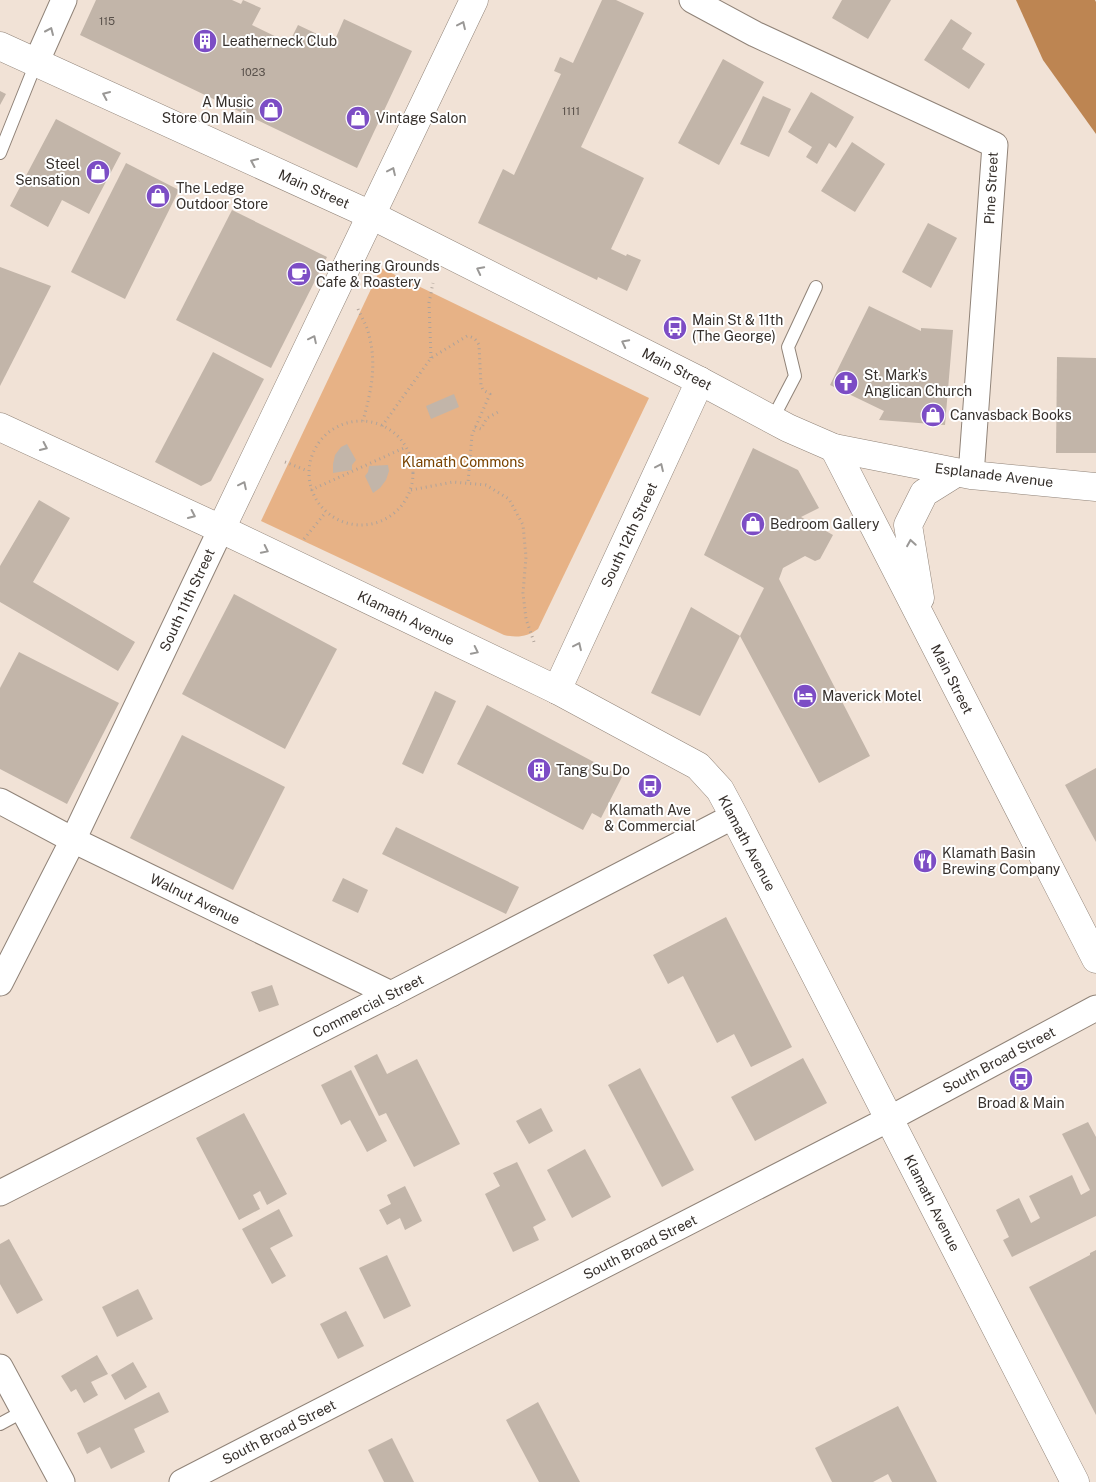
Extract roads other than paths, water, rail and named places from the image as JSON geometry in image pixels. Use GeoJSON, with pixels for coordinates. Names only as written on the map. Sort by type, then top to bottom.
{"type":"FeatureCollection","features":[{"type":"Feature","properties":{"kind":"street"},"geometry":{"type":"LineString","coordinates":[[36,63],[64,0]]}},
{"type":"Feature","properties":{"kind":"street","name":"South 11th Street"},"geometry":{"type":"LineString","coordinates":[[0,983],[73,840],[474,0]]}},
{"type":"Feature","properties":{"kind":"street","name":"Pine Street"},"geometry":{"type":"LineString","coordinates":[[692,0],[755,34],[995,145],[964,474]]}},
{"type":"Feature","properties":{"kind":"street","name":"Main Street"},"geometry":{"type":"LineString","coordinates":[[0,46],[371,215],[700,381],[772,420],[834,448],[1096,960]]}},
{"type":"Feature","properties":{"kind":"street","name":"South 12th Street"},"geometry":{"type":"LineString","coordinates":[[557,690],[700,381]]}},
{"type":"Feature","properties":{"kind":"street","name":"Klamath Avenue"},"geometry":{"type":"LineString","coordinates":[[0,427],[221,529],[557,690],[698,766],[720,790],[734,816],[1075,1482]]}},
{"type":"Feature","properties":{"kind":"street","name":"Esplanade Avenue"},"geometry":{"type":"LineString","coordinates":[[834,448],[964,474],[1096,487]]}},
{"type":"Feature","properties":{"kind":"street"},"geometry":{"type":"LineString","coordinates":[[925,626],[908,525],[924,493],[964,474]]}},
{"type":"Feature","properties":{"kind":"street","name":"Walnut Avenue"},"geometry":{"type":"LineString","coordinates":[[0,800],[73,840],[391,994]]}},
{"type":"Feature","properties":{"kind":"street","name":"Commercial Street"},"geometry":{"type":"LineString","coordinates":[[0,1194],[734,816]]}},
{"type":"Feature","properties":{"kind":"street","name":"South Broad Street"},"geometry":{"type":"LineString","coordinates":[[182,1482],[889,1119],[1096,1008]]}},
{"type":"Feature","properties":{"kind":"street"},"geometry":{"type":"LineString","coordinates":[[0,1367],[62,1482]]}},
{"type":"Feature","properties":{"kind":"lane"},"geometry":{"type":"LineString","coordinates":[[0,153],[36,63]]}},
{"type":"Feature","properties":{"kind":"lane"},"geometry":{"type":"LineString","coordinates":[[772,420],[794,376],[788,348],[816,287]]}},
{"type":"Feature","properties":{"kind":"lane"},"geometry":{"type":"LineString","coordinates":[[0,1424],[24,1411]]}},
{"type":"Feature","properties":{"kind":"place","name":"Leatherneck Club"},"geometry":{"type":"Point","coordinates":[205,41]}},
{"type":"Feature","properties":{"kind":"place","name":"A Music Store On Main"},"geometry":{"type":"Point","coordinates":[271,110]}},
{"type":"Feature","properties":{"kind":"place","name":"Vintage Salon"},"geometry":{"type":"Point","coordinates":[358,118]}},
{"type":"Feature","properties":{"kind":"place","name":"Steel Sensation"},"geometry":{"type":"Point","coordinates":[98,172]}},
{"type":"Feature","properties":{"kind":"place","name":"The Ledge Outdoor Store"},"geometry":{"type":"Point","coordinates":[158,196]}},
{"type":"Feature","properties":{"kind":"place","name":"Gathering Grounds Cafe & Roastery"},"geometry":{"type":"Point","coordinates":[299,274]}},
{"type":"Feature","properties":{"kind":"place","name":"Main St & 11th (The George)"},"geometry":{"type":"Point","coordinates":[675,328]}},
{"type":"Feature","properties":{"kind":"place","name":"St. Mark's Anglican Church"},"geometry":{"type":"Point","coordinates":[846,383]}},
{"type":"Feature","properties":{"kind":"place","name":"Canvasback Books"},"geometry":{"type":"Point","coordinates":[933,415]}},
{"type":"Feature","properties":{"kind":"place","name":"Bedroom Gallery"},"geometry":{"type":"Point","coordinates":[753,524]}},
{"type":"Feature","properties":{"kind":"place","name":"Maverick Motel"},"geometry":{"type":"Point","coordinates":[805,696]}},
{"type":"Feature","properties":{"kind":"place","name":"Tang Su Do"},"geometry":{"type":"Point","coordinates":[539,770]}},
{"type":"Feature","properties":{"kind":"place","name":"Klamath Ave & Commercial"},"geometry":{"type":"Point","coordinates":[650,786]}},
{"type":"Feature","properties":{"kind":"place","name":"Klamath Basin Brewing Company"},"geometry":{"type":"Point","coordinates":[925,861]}},
{"type":"Feature","properties":{"kind":"place","name":"Broad & Main"},"geometry":{"type":"Point","coordinates":[1021,1079]}},
{"type":"Feature","properties":{"kind":"park label","name":"Klamath Commons"},"geometry":{"type":"Point","coordinates":[463,462]}}]}
